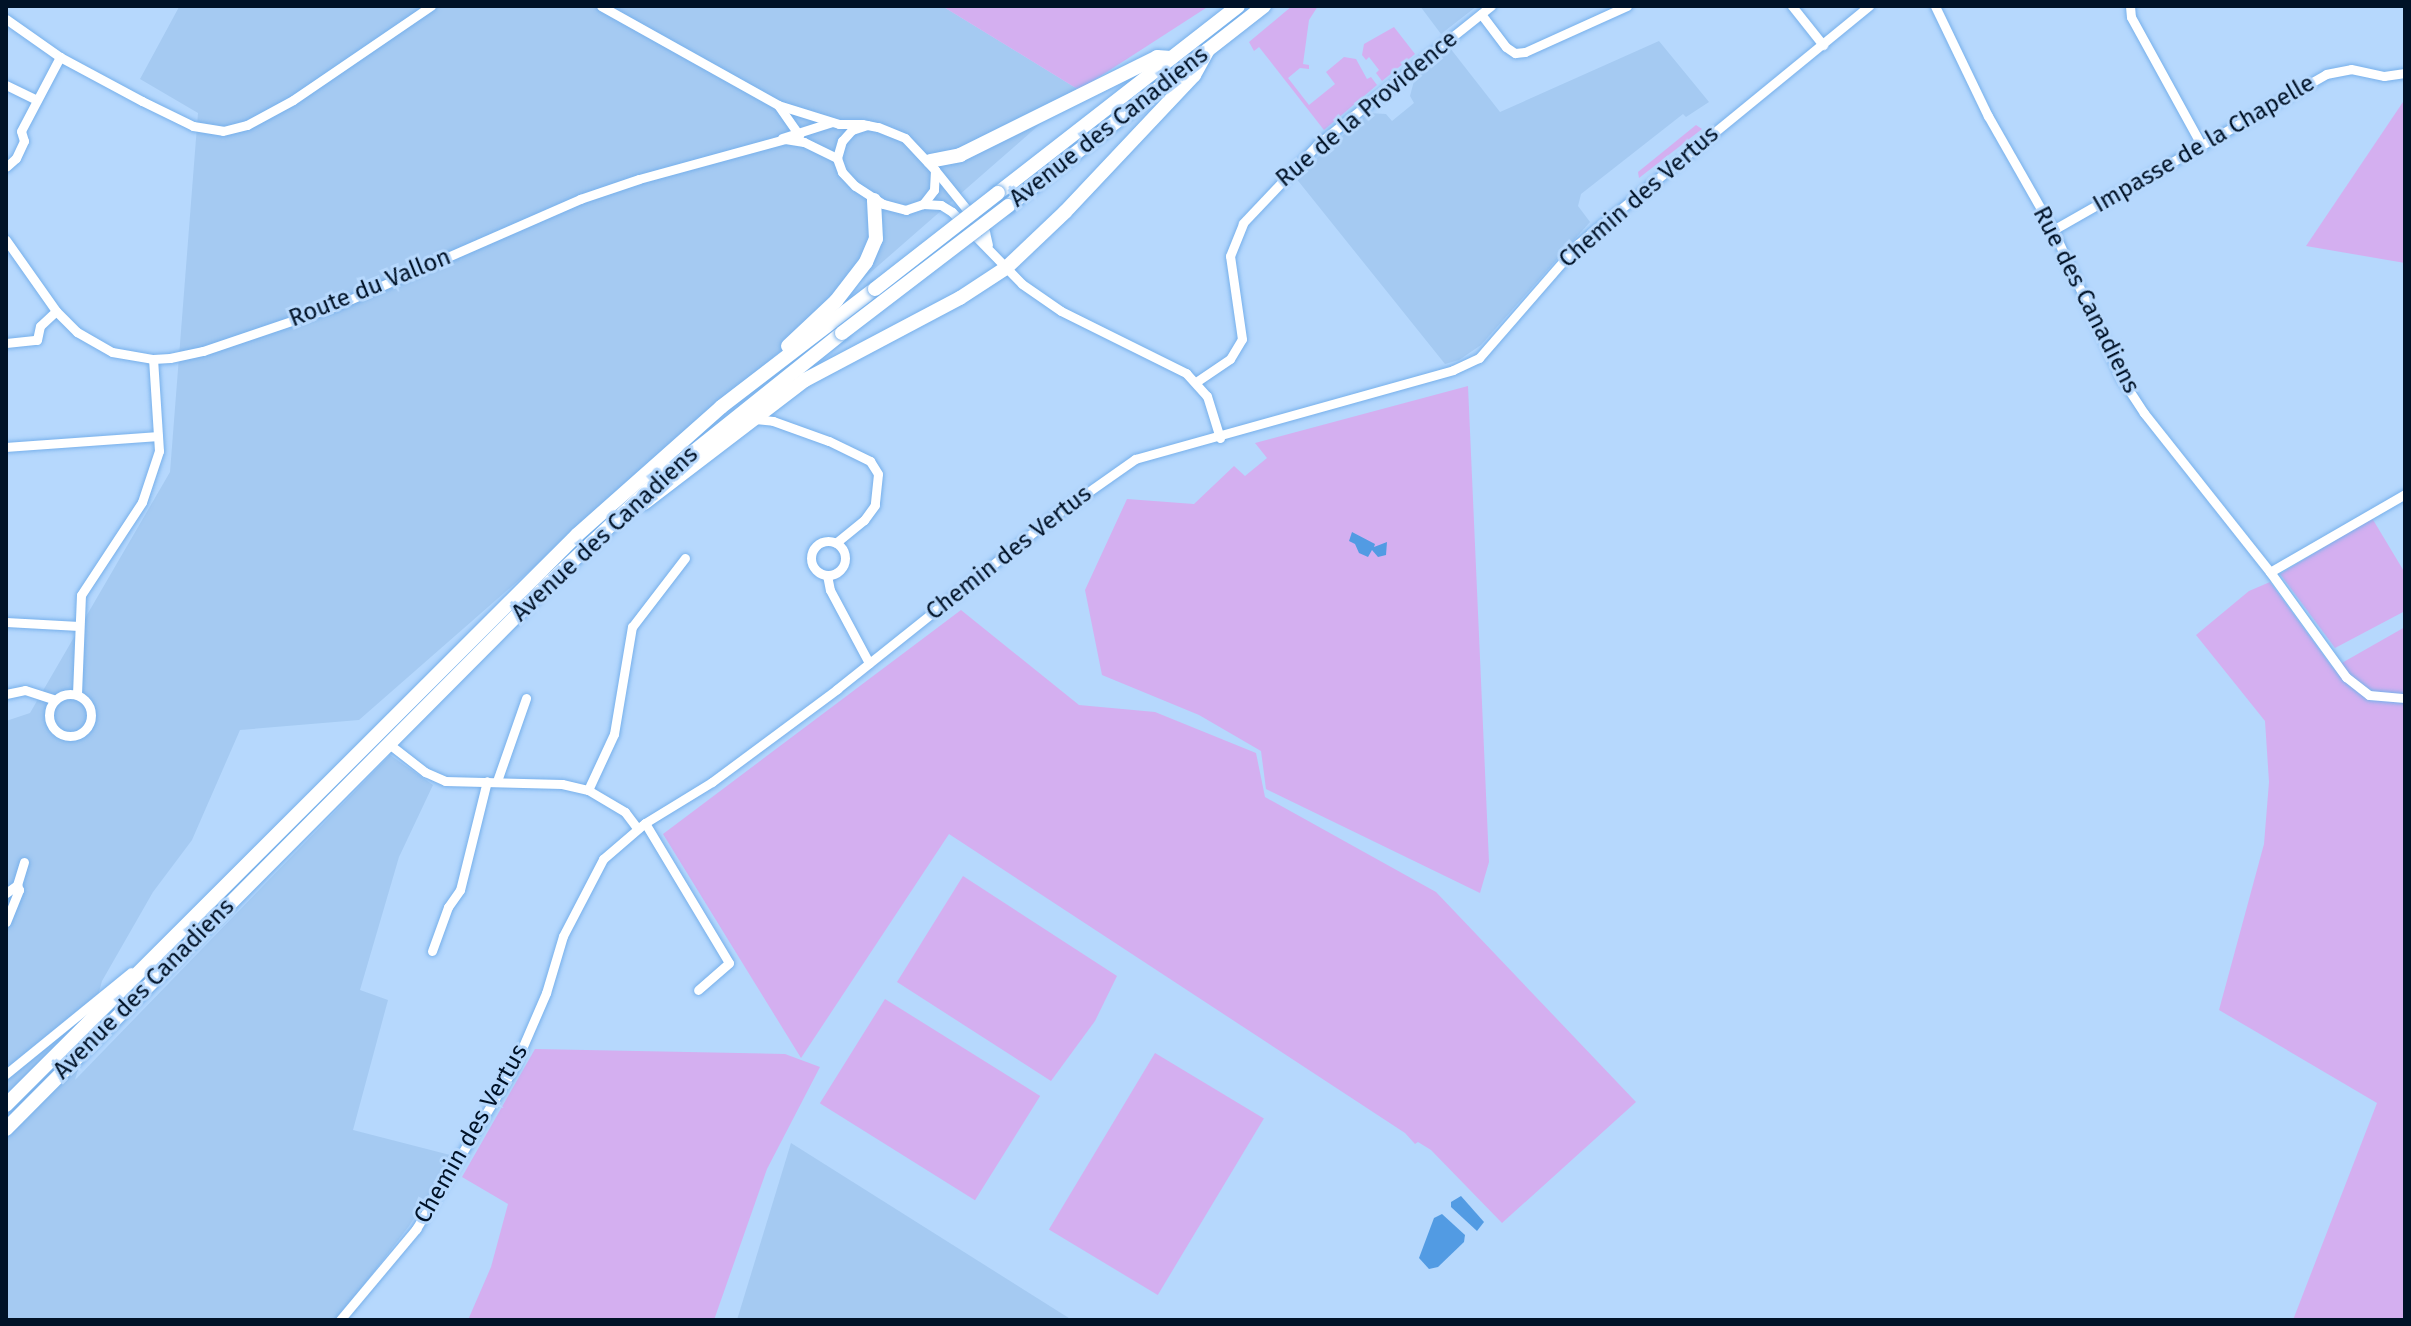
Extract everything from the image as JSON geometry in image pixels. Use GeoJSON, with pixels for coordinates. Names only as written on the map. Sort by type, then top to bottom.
{"type":"FeatureCollection","features":[{"type":"Feature","properties":{"kind":"main road","name":"Avenue des Canadiens"},"geometry":{"type":"LineString","coordinates":[[6,1105],[577,535],[721,407],[1238,6]]}},
{"type":"Feature","properties":{"kind":"main road","name":"Avenue des Canadiens"},"geometry":{"type":"LineString","coordinates":[[6,1129],[629,507],[743,410],[1264,6]]}},
{"type":"Feature","properties":{"kind":"main road"},"geometry":{"type":"LineString","coordinates":[[629,507],[647,503],[805,380],[968,294],[1006,268],[1065,212],[1194,75],[1208,50]]}},
{"type":"Feature","properties":{"kind":"main road"},"geometry":{"type":"LineString","coordinates":[[933,166],[1157,57],[1171,58]]}},
{"type":"Feature","properties":{"kind":"main road"},"geometry":{"type":"LineString","coordinates":[[721,407],[856,278],[876,239],[874,200]]}},
{"type":"Feature","properties":{"kind":"street"},"geometry":{"type":"LineString","coordinates":[[6,19],[60,57],[193,126],[223,131],[247,125],[293,100],[431,6]]}},
{"type":"Feature","properties":{"kind":"street"},"geometry":{"type":"LineString","coordinates":[[601,6],[778,105],[832,122],[867,125],[905,138],[933,166],[985,232],[988,245]]}},
{"type":"Feature","properties":{"kind":"street","name":"Rue de la Providence"},"geometry":{"type":"LineString","coordinates":[[1196,382],[1230,359],[1242,339],[1230,256],[1243,223],[1318,144],[1491,6]]}},
{"type":"Feature","properties":{"kind":"street"},"geometry":{"type":"LineString","coordinates":[[1481,14],[1506,47],[1515,53],[1540,46],[1627,6]]}},
{"type":"Feature","properties":{"kind":"street"},"geometry":{"type":"LineString","coordinates":[[1792,6],[1823,45]]}},
{"type":"Feature","properties":{"kind":"street","name":"Chemin des Vertus"},"geometry":{"type":"LineString","coordinates":[[340,1320],[416,1229],[486,1117],[524,1047],[563,936],[586,887],[603,859],[641,826],[712,782],[1115,471],[1135,459],[1220,438],[1470,364],[1488,350],[1578,244],[1869,6]]}},
{"type":"Feature","properties":{"kind":"street","name":"Rue des Canadiens"},"geometry":{"type":"LineString","coordinates":[[1935,6],[1981,103],[2053,230],[2121,378],[2153,424],[2270,572],[2346,677],[2369,695],[2405,698]]}},
{"type":"Feature","properties":{"kind":"street"},"geometry":{"type":"LineString","coordinates":[[2130,6],[2131,17],[2202,146]]}},
{"type":"Feature","properties":{"kind":"street"},"geometry":{"type":"LineString","coordinates":[[6,167],[16,158],[24,141],[21,131],[60,57]]}},
{"type":"Feature","properties":{"kind":"street","name":"Impasse de la Chapelle"},"geometry":{"type":"LineString","coordinates":[[2053,230],[2326,74],[2351,69],[2384,76],[2405,73]]}},
{"type":"Feature","properties":{"kind":"street"},"geometry":{"type":"LineString","coordinates":[[6,85],[37,100]]}},
{"type":"Feature","properties":{"kind":"street"},"geometry":{"type":"LineString","coordinates":[[778,105],[804,142]]}},
{"type":"Feature","properties":{"kind":"street"},"geometry":{"type":"LineString","coordinates":[[772,142],[796,131],[832,122]]}},
{"type":"Feature","properties":{"kind":"street"},"geometry":{"type":"LineString","coordinates":[[837,158],[847,135],[867,125]]}},
{"type":"Feature","properties":{"kind":"street"},"geometry":{"type":"LineString","coordinates":[[772,142],[804,142],[837,158],[849,181],[874,200],[906,210],[923,204],[941,205],[988,245],[1006,268],[1037,296],[1067,315],[1173,365],[1196,382],[1213,408],[1220,438]]}},
{"type":"Feature","properties":{"kind":"street","name":"Route du Vallon"},"geometry":{"type":"LineString","coordinates":[[6,240],[69,325],[112,352],[153,359],[203,351],[333,307],[618,185],[772,142]]}},
{"type":"Feature","properties":{"kind":"street"},"geometry":{"type":"LineString","coordinates":[[923,204],[934,190],[933,166]]}},
{"type":"Feature","properties":{"kind":"street"},"geometry":{"type":"LineString","coordinates":[[6,343],[37,340],[40,326],[56,311]]}},
{"type":"Feature","properties":{"kind":"street"},"geometry":{"type":"LineString","coordinates":[[77,694],[81,595],[87,581],[142,502],[159,451],[153,359]]}},
{"type":"Feature","properties":{"kind":"street"},"geometry":{"type":"LineString","coordinates":[[755,419],[773,421],[829,441],[870,461],[878,474],[875,505],[864,520],[836,543],[820,543],[812,552],[811,563],[817,571],[827,575],[838,572],[849,554],[836,543]]}},
{"type":"Feature","properties":{"kind":"street"},"geometry":{"type":"LineString","coordinates":[[6,447],[158,436]]}},
{"type":"Feature","properties":{"kind":"street"},"geometry":{"type":"LineString","coordinates":[[2270,572],[2405,494]]}},
{"type":"Feature","properties":{"kind":"street"},"geometry":{"type":"LineString","coordinates":[[588,790],[614,734],[632,627],[685,558]]}},
{"type":"Feature","properties":{"kind":"street"},"geometry":{"type":"LineString","coordinates":[[827,575],[830,590],[869,663]]}},
{"type":"Feature","properties":{"kind":"street"},"geometry":{"type":"LineString","coordinates":[[6,622],[79,626]]}},
{"type":"Feature","properties":{"kind":"street"},"geometry":{"type":"LineString","coordinates":[[6,694],[25,690],[55,700]]}},
{"type":"Feature","properties":{"kind":"street"},"geometry":{"type":"LineString","coordinates":[[65,694],[77,694],[87,701],[92,718],[86,729],[76,736],[63,735],[53,727],[49,716],[55,700],[65,694]]}},
{"type":"Feature","properties":{"kind":"street"},"geometry":{"type":"LineString","coordinates":[[432,951],[448,907],[460,890],[492,781],[526,698]]}},
{"type":"Feature","properties":{"kind":"street"},"geometry":{"type":"LineString","coordinates":[[389,744],[425,772],[445,781],[562,784],[588,790],[625,812],[641,826],[729,963],[698,990]]}},
{"type":"Feature","properties":{"kind":"street"},"geometry":{"type":"LineString","coordinates":[[6,922],[19,890],[17,885],[24,862]]}},
{"type":"Feature","properties":{"kind":"street"},"geometry":{"type":"LineString","coordinates":[[6,893],[17,885]]}},
{"type":"Feature","properties":{"kind":"street"},"geometry":{"type":"LineString","coordinates":[[6,1074],[174,937]]}},
{"type":"Feature","properties":{"kind":"shaded area"},"geometry":{"type":"Polygon","coordinates":[[[942,6],[1079,90],[359,720],[240,730],[192,840],[153,892],[102,981],[75,1080],[390,755],[433,785],[399,857],[360,990],[388,1000],[353,1130],[454,1156],[409,1226],[337,1320],[6,1320],[6,721],[30,713],[170,472],[198,113],[140,79],[179,7],[942,6]]]}},
{"type":"Feature","properties":{"kind":"shaded area"},"geometry":{"type":"Polygon","coordinates":[[[942,6],[1209,6],[1079,90],[942,6]]]}},
{"type":"Feature","properties":{"kind":"shaded area"},"geometry":{"type":"Polygon","coordinates":[[[1292,6],[1318,6],[1309,20],[1303,64],[1309,65],[1309,69],[1300,68],[1288,78],[1309,105],[1335,84],[1326,72],[1344,57],[1356,59],[1367,79],[1371,77],[1377,85],[1324,130],[1259,47],[1254,51],[1249,42],[1292,6]]]}},
{"type":"Feature","properties":{"kind":"shaded area"},"geometry":{"type":"Polygon","coordinates":[[[1420,6],[1477,6],[1441,34],[1420,6]]]}},
{"type":"Feature","properties":{"kind":"shaded area"},"geometry":{"type":"Polygon","coordinates":[[[1394,27],[1415,54],[1382,81],[1376,73],[1379,70],[1369,57],[1366,60],[1362,55],[1364,44],[1394,27]]]}},
{"type":"Feature","properties":{"kind":"shaded area"},"geometry":{"type":"Polygon","coordinates":[[[1659,41],[1709,102],[1686,117],[1683,114],[1581,194],[1578,206],[1590,222],[1481,345],[1459,360],[1445,364],[1295,177],[1369,113],[1386,114],[1392,121],[1414,103],[1410,96],[1415,77],[1450,48],[1500,112],[1659,41]]]}},
{"type":"Feature","properties":{"kind":"shaded area"},"geometry":{"type":"Polygon","coordinates":[[[2405,99],[2405,263],[2306,246],[2405,99]]]}},
{"type":"Feature","properties":{"kind":"shaded area"},"geometry":{"type":"Polygon","coordinates":[[[1696,125],[1702,129],[1639,178],[1638,172],[1696,125]]]}},
{"type":"Feature","properties":{"kind":"shaded area"},"geometry":{"type":"Polygon","coordinates":[[[1468,386],[1489,862],[1480,893],[1266,789],[1261,751],[1199,715],[1102,675],[1085,590],[1127,499],[1194,504],[1234,466],[1245,476],[1267,458],[1255,443],[1468,386]]]}},
{"type":"Feature","properties":{"kind":"shaded area"},"geometry":{"type":"Polygon","coordinates":[[[2372,518],[2405,573],[2405,611],[2335,648],[2280,574],[2372,518]]]}},
{"type":"Feature","properties":{"kind":"shaded area"},"geometry":{"type":"Polygon","coordinates":[[[2270,582],[2333,668],[2405,627],[2405,1320],[2293,1320],[2377,1103],[2219,1010],[2264,844],[2269,782],[2265,721],[2196,635],[2249,591],[2270,582]]]}},
{"type":"Feature","properties":{"kind":"shaded area"},"geometry":{"type":"Polygon","coordinates":[[[961,610],[1079,705],[1155,712],[1256,753],[1265,797],[1436,892],[1636,1102],[1502,1223],[1431,1150],[1418,1142],[1415,1144],[1405,1133],[949,834],[801,1058],[663,834],[961,610]]]}},
{"type":"Feature","properties":{"kind":"shaded area"},"geometry":{"type":"Polygon","coordinates":[[[963,876],[1117,976],[1095,1021],[1051,1081],[897,982],[963,876]]]}},
{"type":"Feature","properties":{"kind":"shaded area"},"geometry":{"type":"Polygon","coordinates":[[[885,999],[1040,1096],[975,1200],[820,1103],[885,999]]]}},
{"type":"Feature","properties":{"kind":"shaded area"},"geometry":{"type":"Polygon","coordinates":[[[535,1049],[785,1054],[820,1067],[767,1169],[714,1320],[468,1320],[491,1267],[508,1204],[462,1177],[535,1049]]]}},
{"type":"Feature","properties":{"kind":"shaded area"},"geometry":{"type":"Polygon","coordinates":[[[1155,1053],[1264,1118],[1158,1295],[1049,1230],[1155,1053]]]}},
{"type":"Feature","properties":{"kind":"shaded area"},"geometry":{"type":"Polygon","coordinates":[[[791,1143],[1072,1320],[737,1320],[791,1143]]]}},
{"type":"Feature","properties":{"kind":"water"},"geometry":{"type":"Polygon","coordinates":[[[1352,532],[1375,544],[1374,547],[1387,542],[1386,555],[1378,557],[1372,550],[1368,557],[1359,553],[1355,544],[1349,541],[1352,532]]]}},
{"type":"Feature","properties":{"kind":"water"},"geometry":{"type":"Polygon","coordinates":[[[1461,1196],[1484,1222],[1477,1231],[1451,1207],[1451,1202],[1461,1196]]]}},
{"type":"Feature","properties":{"kind":"water"},"geometry":{"type":"Polygon","coordinates":[[[1442,1214],[1465,1235],[1464,1242],[1438,1267],[1429,1269],[1419,1258],[1434,1218],[1442,1214]]]}}]}
